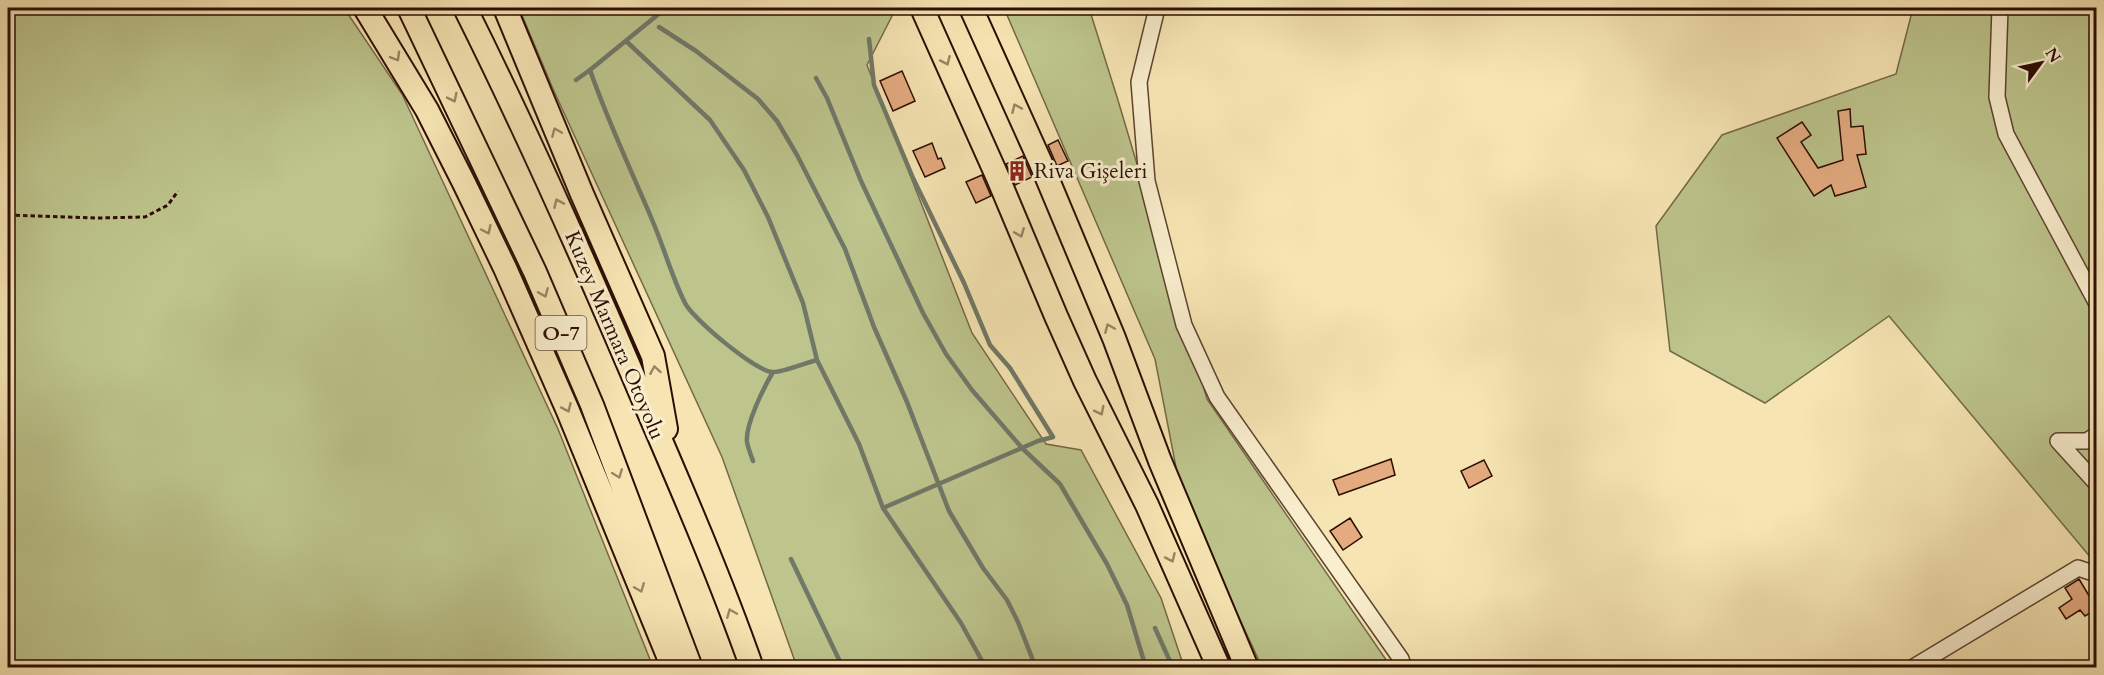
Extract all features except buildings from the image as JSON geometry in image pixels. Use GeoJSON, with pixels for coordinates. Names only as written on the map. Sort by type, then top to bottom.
{"type":"FeatureCollection","features":[{"type":"Feature","properties":{"kind":"highway"},"geometry":{"type":"LineString","coordinates":[[365,8],[427,110],[500,258],[568,411],[673,668]]}},
{"type":"Feature","properties":{"kind":"highway","name":"O-7"},"geometry":{"type":"LineString","coordinates":[[409,8],[536,272],[592,405],[691,668]]}},
{"type":"Feature","properties":{"kind":"highway","name":"Kuzey Marmara Otoyolu"},"geometry":{"type":"LineString","coordinates":[[465,8],[577,246],[673,469],[752,668]]}},
{"type":"Feature","properties":{"kind":"highway"},"geometry":{"type":"LineString","coordinates":[[505,8],[582,194],[653,356],[673,469]]}},
{"type":"Feature","properties":{"kind":"highway"},"geometry":{"type":"LineString","coordinates":[[922,8],[1060,327],[1147,505],[1219,668]]}},
{"type":"Feature","properties":{"kind":"highway"},"geometry":{"type":"LineString","coordinates":[[971,8],[1114,338],[1164,472],[1245,668]]}},
{"type":"Feature","properties":{"kind":"street"},"geometry":{"type":"LineString","coordinates":[[1157,8],[1139,82],[1147,181],[1184,325],[1216,397],[1401,659],[1404,668]]}},
{"type":"Feature","properties":{"kind":"street"},"geometry":{"type":"LineString","coordinates":[[2000,8],[1997,97],[2006,134],[2097,302]]}},
{"type":"Feature","properties":{"kind":"street"},"geometry":{"type":"LineString","coordinates":[[2097,435],[2087,441],[2058,441],[2097,483]]}},
{"type":"Feature","properties":{"kind":"street"},"geometry":{"type":"LineString","coordinates":[[1912,668],[2078,568],[2097,574]]}},
{"type":"Feature","properties":{"kind":"path"},"geometry":{"type":"LineString","coordinates":[[8,215],[145,217],[168,205],[178,191]]}},
{"type":"Feature","properties":{"kind":"green space"},"geometry":{"type":"Polygon","coordinates":[[[8,8],[344,8],[402,94],[558,429],[653,667],[8,667],[8,8]]]}},
{"type":"Feature","properties":{"kind":"green space"},"geometry":{"type":"Polygon","coordinates":[[[519,8],[890,8],[892,16],[867,65],[972,333],[1046,444],[1081,450],[1161,598],[1184,667],[797,667],[722,457],[553,89],[519,8]]]}},
{"type":"Feature","properties":{"kind":"green space"},"geometry":{"type":"Polygon","coordinates":[[[1004,8],[1089,8],[1207,399],[1391,667],[1262,667],[1181,493],[1155,359],[1004,8]]]}},
{"type":"Feature","properties":{"kind":"green space"},"geometry":{"type":"Polygon","coordinates":[[[1910,8],[2096,8],[2096,564],[1889,316],[1765,403],[1670,351],[1656,226],[1722,135],[1896,74],[1911,16],[1910,8]]]}},
{"type":"Feature","properties":{"kind":"waterway"},"geometry":{"type":"LineString","coordinates":[[576,80],[666,8]]}},
{"type":"Feature","properties":{"kind":"waterway"},"geometry":{"type":"LineString","coordinates":[[659,27],[696,51],[758,99],[777,121],[797,155],[845,249],[874,327],[907,402],[949,511],[983,568],[1007,600],[1036,668]]}},
{"type":"Feature","properties":{"kind":"waterway"},"geometry":{"type":"LineString","coordinates":[[869,39],[874,85],[913,178],[964,283],[990,345],[1010,368],[1053,437],[1038,441],[883,508]]}},
{"type":"Feature","properties":{"kind":"waterway"},"geometry":{"type":"LineString","coordinates":[[626,41],[710,120],[744,170],[768,217],[803,303],[817,360],[859,444],[883,508],[961,623],[986,668]]}},
{"type":"Feature","properties":{"kind":"waterway"},"geometry":{"type":"LineString","coordinates":[[590,70],[676,283],[690,310],[725,343],[765,370],[777,372],[817,360]]}},
{"type":"Feature","properties":{"kind":"waterway"},"geometry":{"type":"LineString","coordinates":[[816,78],[923,313],[946,354],[972,390],[1022,448],[1060,484],[1107,564],[1127,605],[1146,668]]}},
{"type":"Feature","properties":{"kind":"waterway"},"geometry":{"type":"LineString","coordinates":[[753,461],[747,442],[749,426],[760,396],[773,372]]}},
{"type":"Feature","properties":{"kind":"waterway"},"geometry":{"type":"LineString","coordinates":[[791,559],[843,668]]}},
{"type":"Feature","properties":{"kind":"waterway"},"geometry":{"type":"LineString","coordinates":[[1155,628],[1173,668]]}},
{"type":"Feature","properties":{"kind":"place","name":"Riva Gişeleri"},"geometry":{"type":"Point","coordinates":[1017,171]}}]}
